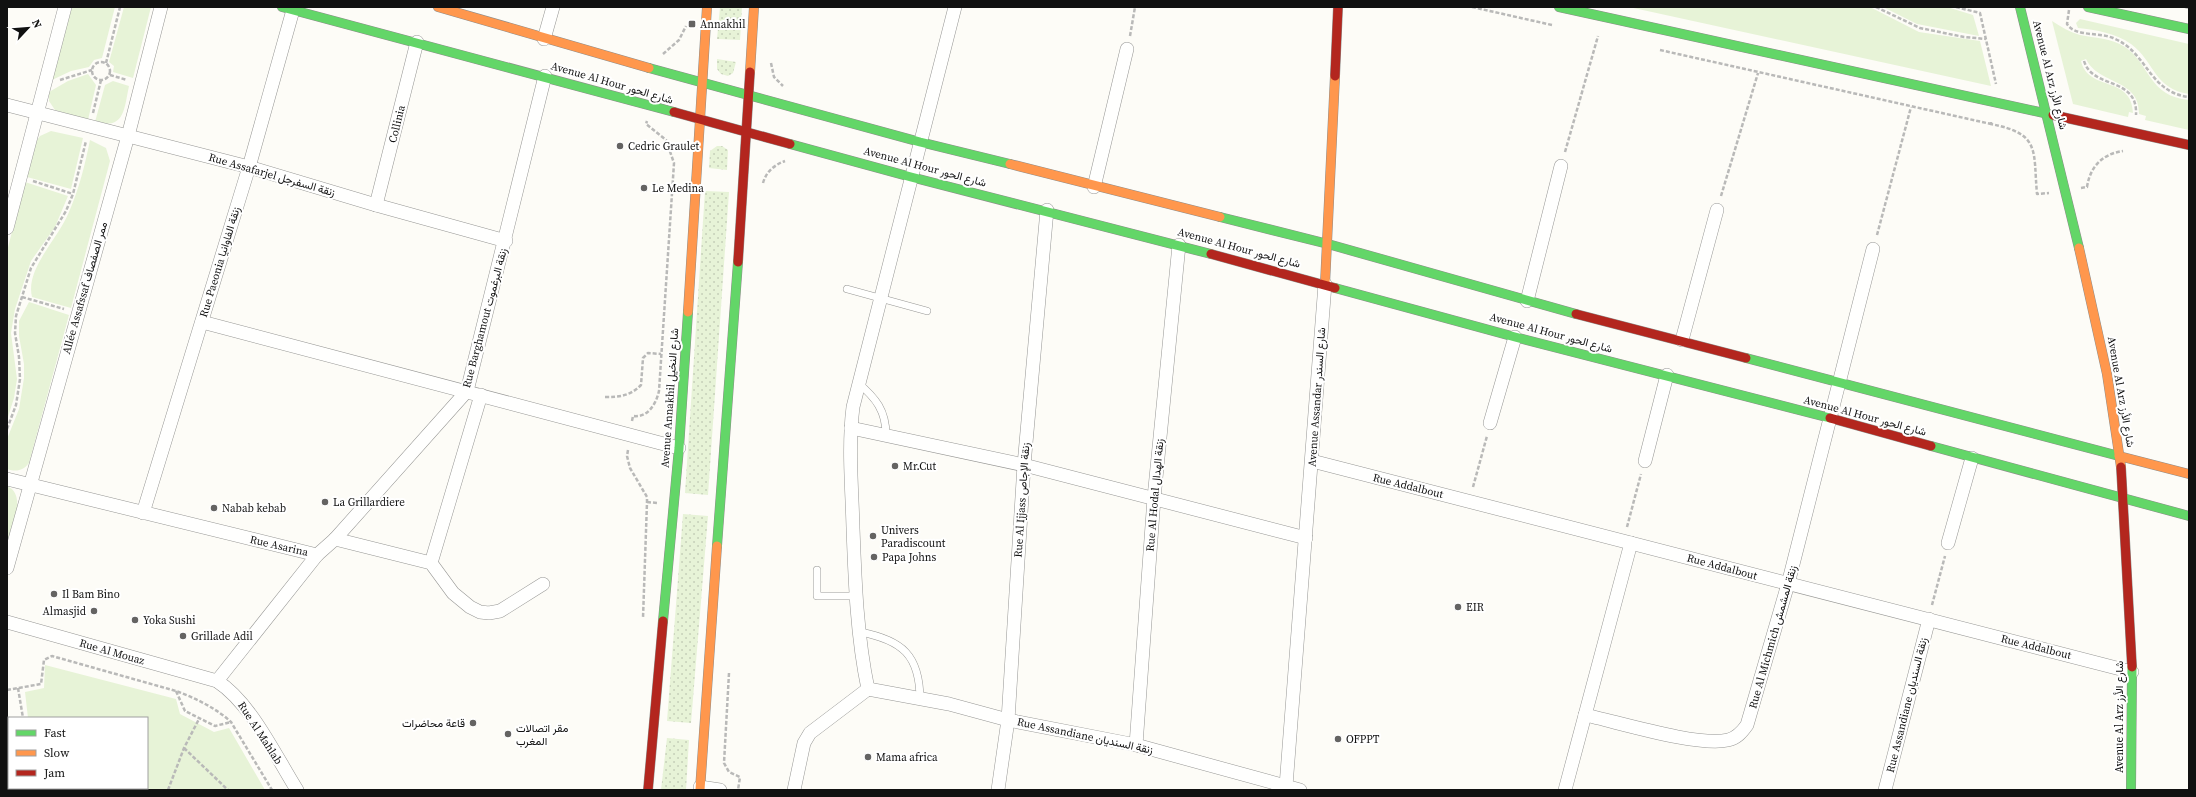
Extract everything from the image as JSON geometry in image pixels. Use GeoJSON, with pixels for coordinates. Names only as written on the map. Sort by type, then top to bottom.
{"type":"FeatureCollection","features":[{"type":"Feature","properties":{"kind":"street"},"geometry":{"type":"LineString","coordinates":[[7,228],[65,7]]}},
{"type":"Feature","properties":{"kind":"street","name":"Allée Assafssaf ممر الصفصاف"},"geometry":{"type":"LineString","coordinates":[[7,568],[29,485],[128,136],[162,7]]}},
{"type":"Feature","properties":{"kind":"street","name":"Avenue Al Hour شارع الحور"},"geometry":{"type":"LineString","coordinates":[[438,7],[544,39],[920,142],[1094,187],[1328,244],[1527,301],[1682,340],[2189,474]]}},
{"type":"Feature","properties":{"kind":"street"},"geometry":{"type":"LineString","coordinates":[[544,39],[553,7]]}},
{"type":"Feature","properties":{"kind":"street","name":"Avenue Annakhil شارع النخيل"},"geometry":{"type":"LineString","coordinates":[[648,790],[679,448],[707,7]]}},
{"type":"Feature","properties":{"kind":"street"},"geometry":{"type":"LineString","coordinates":[[720,790],[700,788],[748,132],[754,7]]}},
{"type":"Feature","properties":{"kind":"street"},"geometry":{"type":"LineString","coordinates":[[794,790],[804,743],[810,733],[868,689],[856,596],[851,428],[858,383],[955,7]]}},
{"type":"Feature","properties":{"kind":"street","name":"Avenue Assandar شارع السندر"},"geometry":{"type":"LineString","coordinates":[[1286,786],[1328,244],[1338,7]]}},
{"type":"Feature","properties":{"kind":"street"},"geometry":{"type":"LineString","coordinates":[[1559,7],[2189,145]]}},
{"type":"Feature","properties":{"kind":"street","name":"Avenue Al Arz شارع الأرز"},"geometry":{"type":"LineString","coordinates":[[2020,7],[2091,296],[2107,374],[2120,456],[2132,672],[2131,790]]}},
{"type":"Feature","properties":{"kind":"street"},"geometry":{"type":"LineString","coordinates":[[2088,7],[2152,17],[2189,29]]}},
{"type":"Feature","properties":{"kind":"street","name":"Avenue Al Hour شارع الحور"},"geometry":{"type":"LineString","coordinates":[[287,8],[545,76],[699,120],[791,143],[911,177],[1047,210],[1179,245],[1515,337],[1830,418],[2189,516]]}},
{"type":"Feature","properties":{"kind":"street","name":"Rue Paeonia زنقة الفاوانيا"},"geometry":{"type":"LineString","coordinates":[[143,513],[249,167],[287,8]]}},
{"type":"Feature","properties":{"kind":"street","name":"Collinia"},"geometry":{"type":"LineString","coordinates":[[376,205],[417,42]]}},
{"type":"Feature","properties":{"kind":"street"},"geometry":{"type":"LineString","coordinates":[[1094,187],[1127,49]]}},
{"type":"Feature","properties":{"kind":"street","name":"Rue Barghamout زنقة البرغموت"},"geometry":{"type":"LineString","coordinates":[[335,539],[467,391],[506,241],[545,76]]}},
{"type":"Feature","properties":{"kind":"street","name":"Rue Assafarjel زنقة السفرجل"},"geometry":{"type":"LineString","coordinates":[[7,105],[249,167],[376,205],[506,241]]}},
{"type":"Feature","properties":{"kind":"street"},"geometry":{"type":"LineString","coordinates":[[1527,301],[1561,166]]}},
{"type":"Feature","properties":{"kind":"street","name":"Rue Al Ijjass زنقة الإجاص"},"geometry":{"type":"LineString","coordinates":[[998,790],[1008,720],[1024,465],[1047,210]]}},
{"type":"Feature","properties":{"kind":"street"},"geometry":{"type":"LineString","coordinates":[[1682,340],[1717,210]]}},
{"type":"Feature","properties":{"kind":"street","name":"Rue Al Hodal زنقة الهدال"},"geometry":{"type":"LineString","coordinates":[[1136,745],[1154,498],[1179,245]]}},
{"type":"Feature","properties":{"kind":"street","name":"Rue Al Michmich زنقة المشمش"},"geometry":{"type":"LineString","coordinates":[[1585,715],[1698,739],[1728,740],[1740,735],[1747,725],[1788,584],[1838,382],[1873,249]]}},
{"type":"Feature","properties":{"kind":"street"},"geometry":{"type":"LineString","coordinates":[[202,322],[679,448]]}},
{"type":"Feature","properties":{"kind":"street"},"geometry":{"type":"LineString","coordinates":[[1490,423],[1515,337]]}},
{"type":"Feature","properties":{"kind":"street"},"geometry":{"type":"LineString","coordinates":[[1645,461],[1667,375]]}},
{"type":"Feature","properties":{"kind":"street"},"geometry":{"type":"LineString","coordinates":[[431,563],[481,395]]}},
{"type":"Feature","properties":{"kind":"street"},"geometry":{"type":"LineString","coordinates":[[851,428],[1024,465],[1306,538]]}},
{"type":"Feature","properties":{"kind":"street"},"geometry":{"type":"LineString","coordinates":[[1948,543],[1972,458]]}},
{"type":"Feature","properties":{"kind":"street","name":"Rue Addalbout"},"geometry":{"type":"LineString","coordinates":[[1312,461],[2132,672]]}},
{"type":"Feature","properties":{"kind":"street","name":"Rue Asarina"},"geometry":{"type":"LineString","coordinates":[[7,479],[317,555],[335,539]]}},
{"type":"Feature","properties":{"kind":"street"},"geometry":{"type":"LineString","coordinates":[[335,539],[431,563],[453,593],[470,607],[480,612],[489,613],[500,611],[543,584]]}},
{"type":"Feature","properties":{"kind":"street"},"geometry":{"type":"LineString","coordinates":[[1565,790],[1585,715],[1627,542]]}},
{"type":"Feature","properties":{"kind":"street"},"geometry":{"type":"LineString","coordinates":[[217,681],[317,555]]}},
{"type":"Feature","properties":{"kind":"street","name":"Rue Assandiane زنقة السنديان"},"geometry":{"type":"LineString","coordinates":[[1885,790],[1929,619]]}},
{"type":"Feature","properties":{"kind":"street","name":"Rue Al Mouaz"},"geometry":{"type":"LineString","coordinates":[[7,622],[217,681]]}},
{"type":"Feature","properties":{"kind":"street","name":"Rue Al Mahlab"},"geometry":{"type":"LineString","coordinates":[[217,681],[231,690],[246,710],[297,790]]}},
{"type":"Feature","properties":{"kind":"street","name":"Rue Assandiane زنقة السنديان"},"geometry":{"type":"LineString","coordinates":[[868,689],[920,700],[949,704],[1008,720],[1136,745],[1300,790]]}},
{"type":"Feature","properties":{"kind":"lane"},"geometry":{"type":"LineString","coordinates":[[847,288],[927,311]]}},
{"type":"Feature","properties":{"kind":"lane"},"geometry":{"type":"LineString","coordinates":[[858,383],[871,393],[882,408],[886,422],[886,435]]}},
{"type":"Feature","properties":{"kind":"lane"},"geometry":{"type":"LineString","coordinates":[[817,570],[817,596],[856,596]]}},
{"type":"Feature","properties":{"kind":"lane"},"geometry":{"type":"LineString","coordinates":[[860,632],[880,636],[895,642],[904,650],[911,658],[917,672],[920,700]]}},
{"type":"Feature","properties":{"kind":"path"},"geometry":{"type":"LineString","coordinates":[[106,63],[120,7]]}},
{"type":"Feature","properties":{"kind":"path"},"geometry":{"type":"LineString","coordinates":[[1127,49],[1136,7]]}},
{"type":"Feature","properties":{"kind":"path"},"geometry":{"type":"LineString","coordinates":[[1472,7],[1554,26]]}},
{"type":"Feature","properties":{"kind":"path"},"geometry":{"type":"LineString","coordinates":[[1876,7],[1920,28],[1964,37],[1986,38]]}},
{"type":"Feature","properties":{"kind":"path"},"geometry":{"type":"LineString","coordinates":[[2070,7],[2066,19],[2069,28],[2073,30],[2103,34],[2125,44],[2136,53],[2155,80],[2162,87],[2171,93],[2189,97]]}},
{"type":"Feature","properties":{"kind":"path"},"geometry":{"type":"LineString","coordinates":[[2185,7],[2189,8]]}},
{"type":"Feature","properties":{"kind":"path"},"geometry":{"type":"LineString","coordinates":[[660,70],[663,55],[679,40],[684,32],[687,19]]}},
{"type":"Feature","properties":{"kind":"path"},"geometry":{"type":"LineString","coordinates":[[1591,34],[1606,38]]}},
{"type":"Feature","properties":{"kind":"path"},"geometry":{"type":"LineString","coordinates":[[1561,166],[1598,36]]}},
{"type":"Feature","properties":{"kind":"path"},"geometry":{"type":"LineString","coordinates":[[1659,50],[1991,124]]}},
{"type":"Feature","properties":{"kind":"path"},"geometry":{"type":"LineString","coordinates":[[771,57],[774,77],[789,90]]}},
{"type":"Feature","properties":{"kind":"path"},"geometry":{"type":"LineString","coordinates":[[2084,61],[2086,67],[2094,76],[2116,84],[2131,95],[2135,104],[2136,113],[2133,132]]}},
{"type":"Feature","properties":{"kind":"path"},"geometry":{"type":"LineString","coordinates":[[7,429],[18,392],[20,368],[15,333],[16,316],[32,268],[57,230],[73,194],[101,80],[110,75],[110,68],[106,63],[98,62],[92,70],[71,75],[44,88]]}},
{"type":"Feature","properties":{"kind":"path"},"geometry":{"type":"LineString","coordinates":[[92,70],[95,77],[101,80]]}},
{"type":"Feature","properties":{"kind":"path"},"geometry":{"type":"LineString","coordinates":[[1717,210],[1758,73]]}},
{"type":"Feature","properties":{"kind":"path"},"geometry":{"type":"LineString","coordinates":[[643,625],[647,497],[628,462],[633,416],[640,417],[644,415],[657,399],[662,354],[674,163],[666,140],[646,124],[651,106]]}},
{"type":"Feature","properties":{"kind":"path"},"geometry":{"type":"LineString","coordinates":[[1873,249],[1911,107]]}},
{"type":"Feature","properties":{"kind":"path"},"geometry":{"type":"LineString","coordinates":[[763,186],[768,172],[774,167],[788,160],[791,143]]}},
{"type":"Feature","properties":{"kind":"path"},"geometry":{"type":"LineString","coordinates":[[21,177],[73,194]]}},
{"type":"Feature","properties":{"kind":"path"},"geometry":{"type":"LineString","coordinates":[[22,297],[78,313]]}},
{"type":"Feature","properties":{"kind":"path"},"geometry":{"type":"LineString","coordinates":[[605,397],[620,397],[632,392],[641,385],[643,358],[648,353],[662,354]]}},
{"type":"Feature","properties":{"kind":"path"},"geometry":{"type":"LineString","coordinates":[[1470,502],[1490,423]]}},
{"type":"Feature","properties":{"kind":"path"},"geometry":{"type":"LineString","coordinates":[[1627,542],[1645,461]]}},
{"type":"Feature","properties":{"kind":"path"},"geometry":{"type":"LineString","coordinates":[[1929,619],[1948,543]]}},
{"type":"Feature","properties":{"kind":"path"},"geometry":{"type":"LineString","coordinates":[[7,690],[41,684],[44,660],[52,656],[176,691],[204,704],[231,722],[272,790]]}},
{"type":"Feature","properties":{"kind":"path"},"geometry":{"type":"LineString","coordinates":[[729,672],[724,763],[729,772],[740,778],[738,790]]}},
{"type":"Feature","properties":{"kind":"path"},"geometry":{"type":"LineString","coordinates":[[18,688],[23,717]]}},
{"type":"Feature","properties":{"kind":"path"},"geometry":{"type":"LineString","coordinates":[[176,691],[183,708],[199,719],[217,727],[231,722]]}},
{"type":"Feature","properties":{"kind":"path"},"geometry":{"type":"LineString","coordinates":[[168,790],[184,748],[199,719]]}},
{"type":"Feature","properties":{"kind":"path"},"geometry":{"type":"LineString","coordinates":[[184,748],[228,790]]}},
{"type":"Feature","properties":{"kind":"green space"},"geometry":{"type":"Polygon","coordinates":[[[72,7],[115,7],[102,58],[94,60],[89,67],[71,71],[52,80],[72,7]]]}},
{"type":"Feature","properties":{"kind":"green space"},"geometry":{"type":"Polygon","coordinates":[[[124,7],[151,7],[133,78],[113,72],[114,66],[109,62],[124,7]]]}},
{"type":"Feature","properties":{"kind":"green space"},"geometry":{"type":"Polygon","coordinates":[[[720,7],[742,7],[740,40],[717,39],[720,7]]]}},
{"type":"Feature","properties":{"kind":"green space"},"geometry":{"type":"Polygon","coordinates":[[[1629,7],[1870,7],[1919,32],[1980,41],[1991,86],[1629,7]]]}},
{"type":"Feature","properties":{"kind":"green space"},"geometry":{"type":"Polygon","coordinates":[[[1883,7],[1947,7],[1973,15],[1979,36],[1917,24],[1883,7]]]}},
{"type":"Feature","properties":{"kind":"green space"},"geometry":{"type":"Polygon","coordinates":[[[2080,19],[2189,44],[2189,94],[2169,87],[2156,74],[2139,51],[2125,40],[2106,33],[2078,28],[2076,23],[2080,19]]]}},
{"type":"Feature","properties":{"kind":"green space"},"geometry":{"type":"Polygon","coordinates":[[[2052,21],[2076,34],[2109,40],[2120,44],[2134,54],[2151,79],[2165,93],[2189,100],[2189,130],[2145,120],[2146,116],[2139,114],[2138,102],[2133,94],[2126,88],[2099,74],[2086,59],[2081,61],[2085,71],[2092,77],[2118,88],[2125,93],[2131,101],[2133,113],[2129,112],[2128,117],[2073,104],[2052,21]]]}},
{"type":"Feature","properties":{"kind":"green space"},"geometry":{"type":"Polygon","coordinates":[[[717,59],[736,62],[733,73],[728,76],[721,74],[717,69],[717,59]]]}},
{"type":"Feature","properties":{"kind":"green space"},"geometry":{"type":"Polygon","coordinates":[[[88,74],[96,85],[88,120],[55,110],[49,101],[49,92],[68,81],[88,74]]]}},
{"type":"Feature","properties":{"kind":"green space"},"geometry":{"type":"Polygon","coordinates":[[[113,81],[129,86],[124,110],[118,120],[112,123],[105,124],[95,122],[105,85],[113,81]]]}},
{"type":"Feature","properties":{"kind":"green space"},"geometry":{"type":"Polygon","coordinates":[[[51,131],[83,138],[71,189],[27,177],[37,140],[40,136],[51,131]]]}},
{"type":"Feature","properties":{"kind":"green space"},"geometry":{"type":"Polygon","coordinates":[[[90,140],[106,148],[110,161],[71,308],[32,297],[31,286],[33,276],[38,265],[64,222],[73,203],[90,140]]]}},
{"type":"Feature","properties":{"kind":"green space"},"geometry":{"type":"Polygon","coordinates":[[[717,146],[722,146],[728,150],[727,170],[709,168],[710,151],[717,146]]]}},
{"type":"Feature","properties":{"kind":"green space"},"geometry":{"type":"Polygon","coordinates":[[[25,182],[68,196],[55,227],[31,261],[15,309],[11,333],[17,379],[14,398],[7,420],[7,251],[25,182]]]}},
{"type":"Feature","properties":{"kind":"green space"},"geometry":{"type":"Polygon","coordinates":[[[705,191],[729,192],[708,495],[685,493],[705,191]]]}},
{"type":"Feature","properties":{"kind":"green space"},"geometry":{"type":"Polygon","coordinates":[[[29,302],[69,315],[29,463],[22,469],[13,470],[7,469],[7,439],[19,409],[24,378],[24,364],[19,336],[19,321],[29,302]]]}},
{"type":"Feature","properties":{"kind":"green space"},"geometry":{"type":"Polygon","coordinates":[[[7,486],[13,491],[16,497],[17,505],[7,546],[7,486]]]}},
{"type":"Feature","properties":{"kind":"green space"},"geometry":{"type":"Polygon","coordinates":[[[683,514],[708,516],[691,723],[667,721],[683,514]]]}},
{"type":"Feature","properties":{"kind":"green space"},"geometry":{"type":"Polygon","coordinates":[[[45,665],[176,699],[180,714],[214,732],[229,728],[265,790],[75,790],[148,789],[148,717],[28,717],[25,692],[44,688],[45,665]]]}},
{"type":"Feature","properties":{"kind":"green space"},"geometry":{"type":"Polygon","coordinates":[[[667,738],[689,740],[686,790],[661,790],[667,738]]]}},
{"type":"Feature","properties":{"kind":"traffic: fast"},"geometry":{"type":"LineString","coordinates":[[282,7],[674,112]]}},
{"type":"Feature","properties":{"kind":"traffic: fast"},"geometry":{"type":"LineString","coordinates":[[1559,7],[2053,115]]}},
{"type":"Feature","properties":{"kind":"traffic: fast"},"geometry":{"type":"LineString","coordinates":[[2020,7],[2079,248]]}},
{"type":"Feature","properties":{"kind":"traffic: fast"},"geometry":{"type":"LineString","coordinates":[[2088,7],[2189,29]]}},
{"type":"Feature","properties":{"kind":"traffic: fast"},"geometry":{"type":"LineString","coordinates":[[649,68],[920,142],[1010,164]]}},
{"type":"Feature","properties":{"kind":"traffic: fast"},"geometry":{"type":"LineString","coordinates":[[790,144],[911,177],[1211,254]]}},
{"type":"Feature","properties":{"kind":"traffic: fast"},"geometry":{"type":"LineString","coordinates":[[1220,217],[1328,244],[1576,314]]}},
{"type":"Feature","properties":{"kind":"traffic: fast"},"geometry":{"type":"LineString","coordinates":[[717,546],[738,262]]}},
{"type":"Feature","properties":{"kind":"traffic: fast"},"geometry":{"type":"LineString","coordinates":[[1335,288],[1515,337],[1830,418]]}},
{"type":"Feature","properties":{"kind":"traffic: fast"},"geometry":{"type":"LineString","coordinates":[[663,621],[679,448],[688,312]]}},
{"type":"Feature","properties":{"kind":"traffic: fast"},"geometry":{"type":"LineString","coordinates":[[1746,358],[2119,456]]}},
{"type":"Feature","properties":{"kind":"traffic: fast"},"geometry":{"type":"LineString","coordinates":[[1931,446],[2189,516]]}},
{"type":"Feature","properties":{"kind":"traffic: fast"},"geometry":{"type":"LineString","coordinates":[[2131,790],[2132,667]]}},
{"type":"Feature","properties":{"kind":"traffic: slow"},"geometry":{"type":"LineString","coordinates":[[438,7],[649,68]]}},
{"type":"Feature","properties":{"kind":"traffic: slow"},"geometry":{"type":"LineString","coordinates":[[688,312],[707,7]]}},
{"type":"Feature","properties":{"kind":"traffic: slow"},"geometry":{"type":"LineString","coordinates":[[750,72],[754,7]]}},
{"type":"Feature","properties":{"kind":"traffic: slow"},"geometry":{"type":"LineString","coordinates":[[1325,284],[1335,76]]}},
{"type":"Feature","properties":{"kind":"traffic: slow"},"geometry":{"type":"LineString","coordinates":[[1010,164],[1220,217]]}},
{"type":"Feature","properties":{"kind":"traffic: slow"},"geometry":{"type":"LineString","coordinates":[[2079,248],[2107,374],[2121,467]]}},
{"type":"Feature","properties":{"kind":"traffic: slow"},"geometry":{"type":"LineString","coordinates":[[2119,456],[2189,474]]}},
{"type":"Feature","properties":{"kind":"traffic: slow"},"geometry":{"type":"LineString","coordinates":[[700,790],[717,546]]}},
{"type":"Feature","properties":{"kind":"traffic: jam"},"geometry":{"type":"LineString","coordinates":[[1335,76],[1338,7]]}},
{"type":"Feature","properties":{"kind":"traffic: jam"},"geometry":{"type":"LineString","coordinates":[[738,262],[750,72]]}},
{"type":"Feature","properties":{"kind":"traffic: jam"},"geometry":{"type":"LineString","coordinates":[[674,112],[790,144]]}},
{"type":"Feature","properties":{"kind":"traffic: jam"},"geometry":{"type":"LineString","coordinates":[[2053,115],[2189,145]]}},
{"type":"Feature","properties":{"kind":"traffic: jam"},"geometry":{"type":"LineString","coordinates":[[1211,254],[1335,288]]}},
{"type":"Feature","properties":{"kind":"traffic: jam"},"geometry":{"type":"LineString","coordinates":[[1576,314],[1746,358]]}},
{"type":"Feature","properties":{"kind":"traffic: jam"},"geometry":{"type":"LineString","coordinates":[[1830,418],[1931,446]]}},
{"type":"Feature","properties":{"kind":"traffic: jam"},"geometry":{"type":"LineString","coordinates":[[2121,467],[2132,667]]}},
{"type":"Feature","properties":{"kind":"traffic: jam"},"geometry":{"type":"LineString","coordinates":[[648,790],[663,621]]}},
{"type":"Feature","properties":{"kind":"place","name":"Annakhil"},"geometry":{"type":"Point","coordinates":[692,24]}},
{"type":"Feature","properties":{"kind":"place","name":"Cedric Graulet"},"geometry":{"type":"Point","coordinates":[620,146]}},
{"type":"Feature","properties":{"kind":"place","name":"Le Medina"},"geometry":{"type":"Point","coordinates":[644,188]}},
{"type":"Feature","properties":{"kind":"place","name":"Mr.Cut"},"geometry":{"type":"Point","coordinates":[895,466]}},
{"type":"Feature","properties":{"kind":"place","name":"La Grillardiere"},"geometry":{"type":"Point","coordinates":[325,502]}},
{"type":"Feature","properties":{"kind":"place","name":"Nabab kebab"},"geometry":{"type":"Point","coordinates":[214,508]}},
{"type":"Feature","properties":{"kind":"place","name":"Univers Paradiscount"},"geometry":{"type":"Point","coordinates":[873,536]}},
{"type":"Feature","properties":{"kind":"place","name":"Papa Johns"},"geometry":{"type":"Point","coordinates":[874,557]}},
{"type":"Feature","properties":{"kind":"place","name":"Il Bam Bino"},"geometry":{"type":"Point","coordinates":[54,594]}},
{"type":"Feature","properties":{"kind":"place","name":"EIR"},"geometry":{"type":"Point","coordinates":[1458,607]}},
{"type":"Feature","properties":{"kind":"place","name":"Almasjid"},"geometry":{"type":"Point","coordinates":[94,611]}},
{"type":"Feature","properties":{"kind":"place","name":"Yoka Sushi"},"geometry":{"type":"Point","coordinates":[135,620]}},
{"type":"Feature","properties":{"kind":"place","name":"Grillade Adil"},"geometry":{"type":"Point","coordinates":[183,636]}},
{"type":"Feature","properties":{"kind":"place","name":"قاعة محاضرات"},"geometry":{"type":"Point","coordinates":[473,723]}},
{"type":"Feature","properties":{"kind":"place","name":"مقر اتصالات المغرب"},"geometry":{"type":"Point","coordinates":[508,734]}},
{"type":"Feature","properties":{"kind":"place","name":"OFPPT"},"geometry":{"type":"Point","coordinates":[1338,739]}},
{"type":"Feature","properties":{"kind":"place","name":"Mama africa"},"geometry":{"type":"Point","coordinates":[868,757]}}]}
